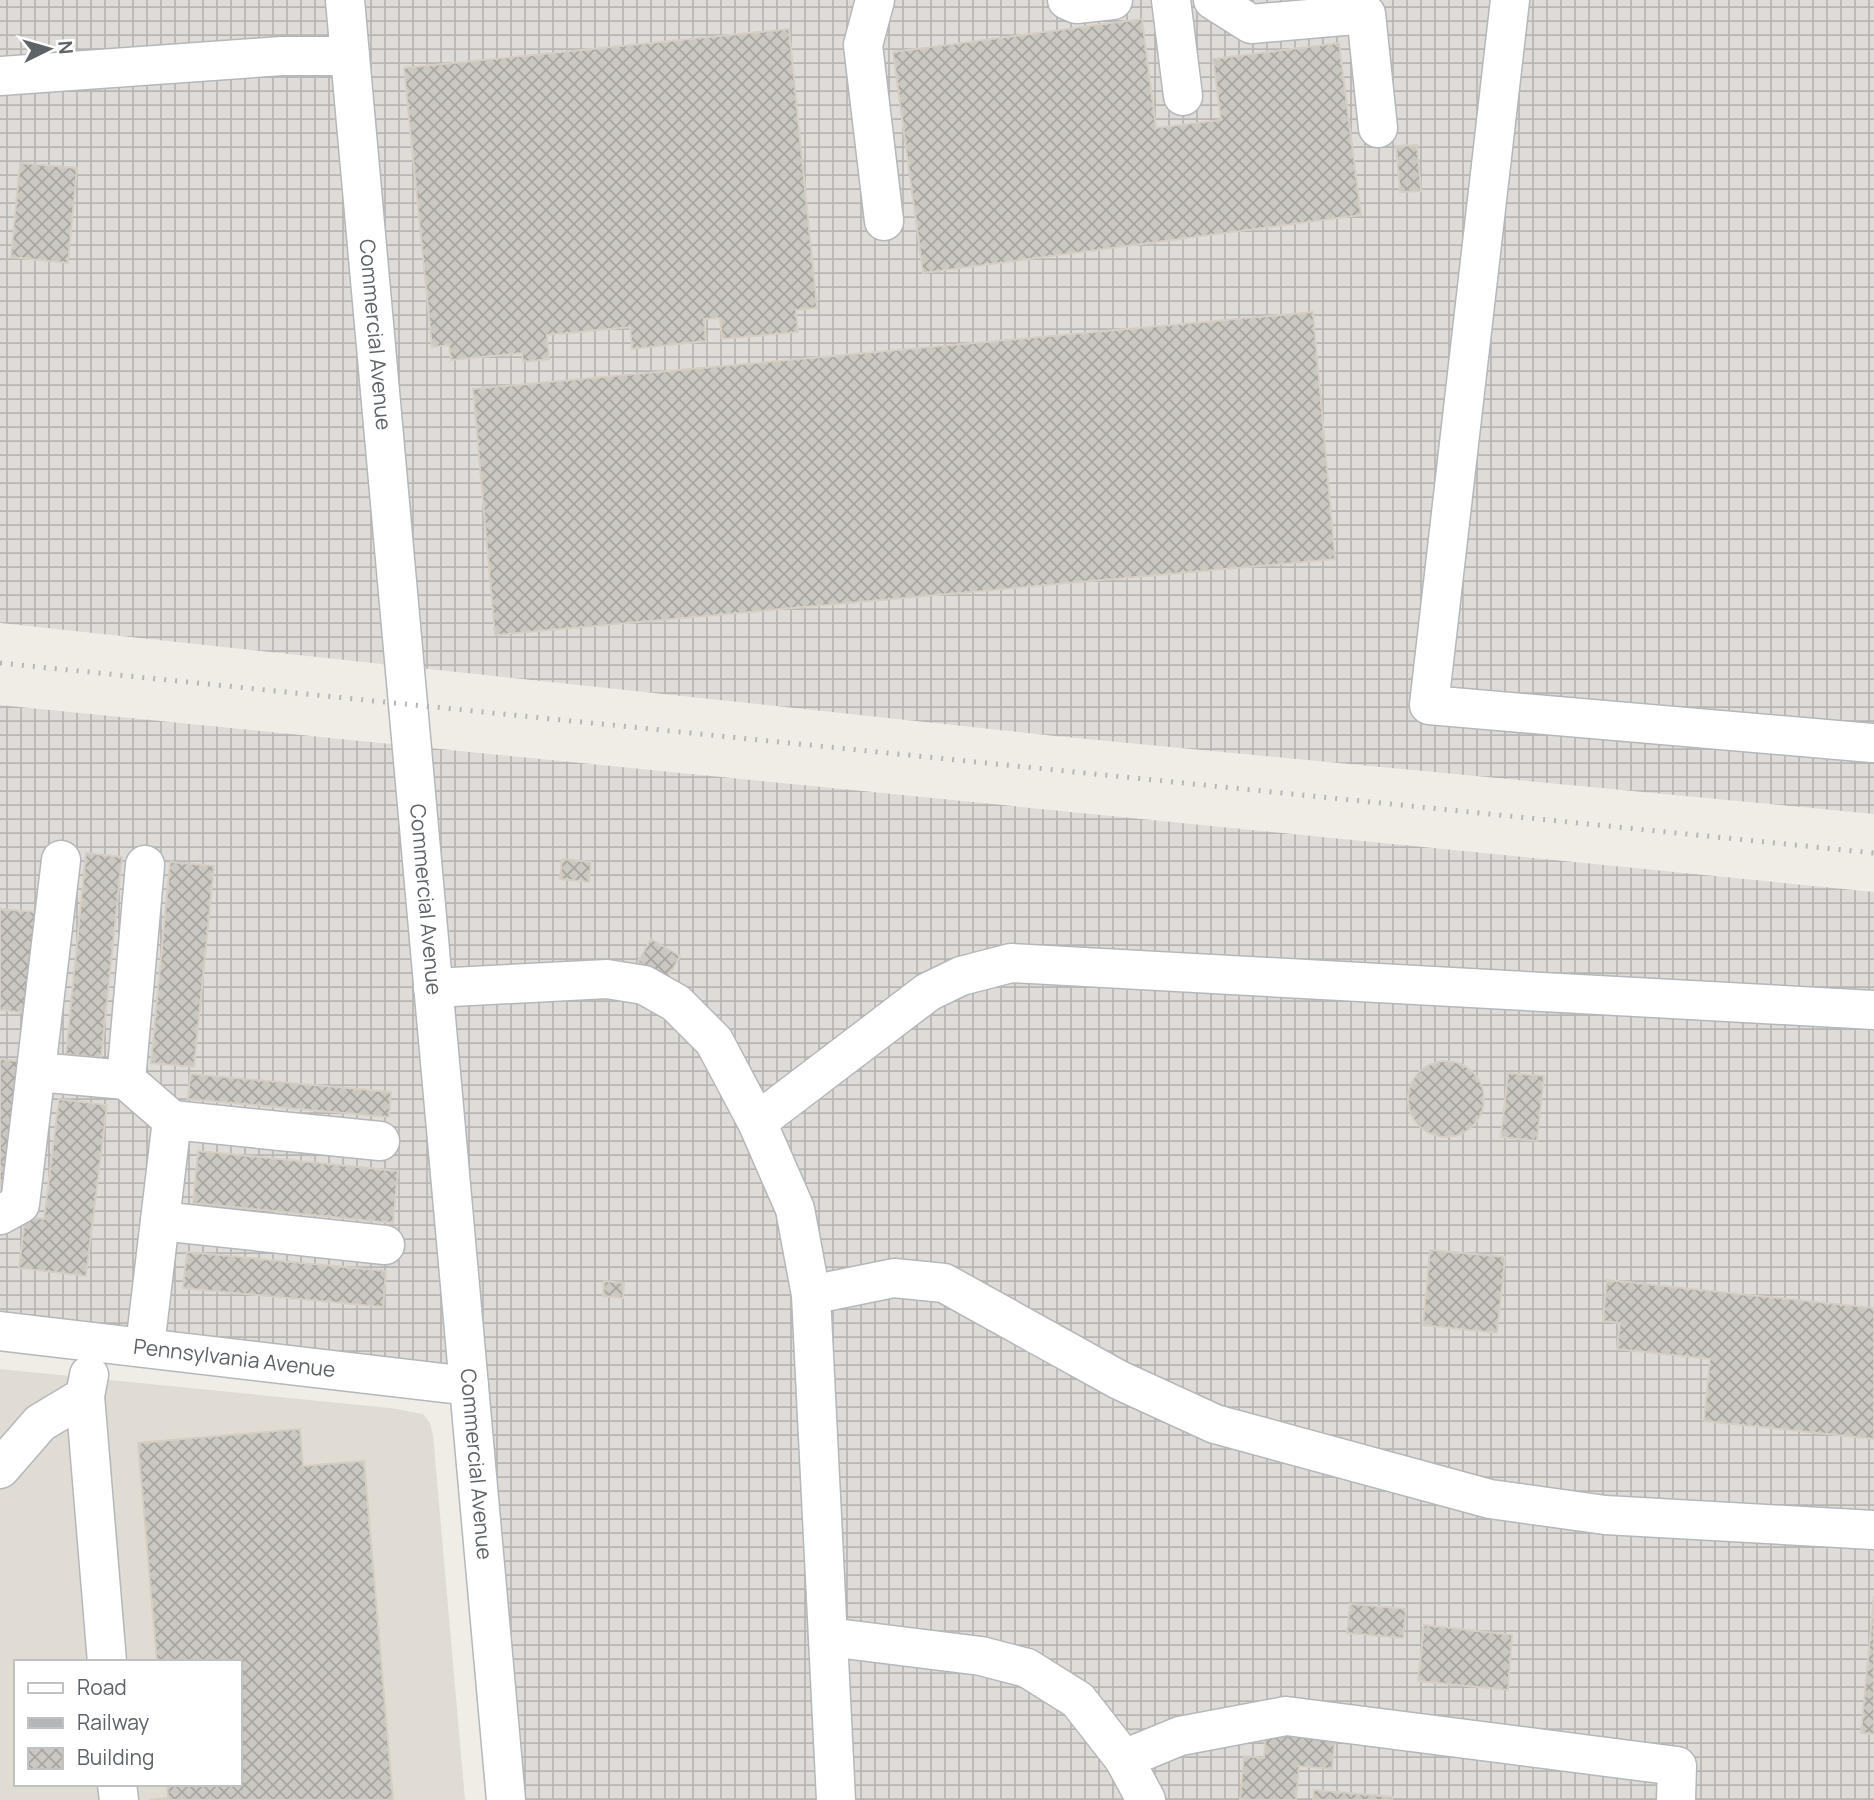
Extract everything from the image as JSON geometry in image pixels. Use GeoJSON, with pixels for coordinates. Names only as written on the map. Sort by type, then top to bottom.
{"type":"FeatureCollection","features":[{"type":"Feature","properties":{"kind":"street","name":"Commercial Avenue"},"geometry":{"type":"LineString","coordinates":[[345,0],[506,1800]]}},
{"type":"Feature","properties":{"kind":"street"},"geometry":{"type":"LineString","coordinates":[[875,0],[863,45],[884,221]]}},
{"type":"Feature","properties":{"kind":"street"},"geometry":{"type":"LineString","coordinates":[[1067,0],[1076,4],[1113,0]]}},
{"type":"Feature","properties":{"kind":"street"},"geometry":{"type":"LineString","coordinates":[[1171,0],[1183,96]]}},
{"type":"Feature","properties":{"kind":"street"},"geometry":{"type":"LineString","coordinates":[[1213,0],[1251,24],[1366,14],[1378,128]]}},
{"type":"Feature","properties":{"kind":"street"},"geometry":{"type":"LineString","coordinates":[[1510,0],[1429,705],[1872,743]]}},
{"type":"Feature","properties":{"kind":"street"},"geometry":{"type":"LineString","coordinates":[[0,76],[282,56],[350,56]]}},
{"type":"Feature","properties":{"kind":"street"},"geometry":{"type":"LineString","coordinates":[[0,1215],[20,1204],[61,860]]}},
{"type":"Feature","properties":{"kind":"street"},"geometry":{"type":"LineString","coordinates":[[126,1080],[145,864]]}},
{"type":"Feature","properties":{"kind":"street"},"geometry":{"type":"LineString","coordinates":[[757,1122],[928,992],[961,976],[1011,963],[1874,1010]]}},
{"type":"Feature","properties":{"kind":"street"},"geometry":{"type":"LineString","coordinates":[[433,988],[607,979],[644,985],[676,1003],[714,1041],[757,1122],[795,1209],[811,1295],[836,1800]]}},
{"type":"Feature","properties":{"kind":"street"},"geometry":{"type":"LineString","coordinates":[[37,1072],[126,1080],[172,1120],[380,1141]]}},
{"type":"Feature","properties":{"kind":"street"},"geometry":{"type":"LineString","coordinates":[[145,1346],[172,1120]]}},
{"type":"Feature","properties":{"kind":"street"},"geometry":{"type":"LineString","coordinates":[[160,1221],[385,1245]]}},
{"type":"Feature","properties":{"kind":"street"},"geometry":{"type":"LineString","coordinates":[[811,1295],[894,1278],[944,1283],[1119,1380],[1215,1424],[1490,1499],[1605,1515],[1874,1530]]}},
{"type":"Feature","properties":{"kind":"street","name":"Pennsylvania Avenue"},"geometry":{"type":"LineString","coordinates":[[0,1331],[469,1385]]}},
{"type":"Feature","properties":{"kind":"street"},"geometry":{"type":"LineString","coordinates":[[96,1341],[85,1396],[107,1660]]}},
{"type":"Feature","properties":{"kind":"street"},"geometry":{"type":"LineString","coordinates":[[0,1469],[40,1423],[85,1396]]}},
{"type":"Feature","properties":{"kind":"street"},"geometry":{"type":"LineString","coordinates":[[828,1637],[981,1656],[1027,1668],[1077,1700],[1124,1759],[1146,1800]]}},
{"type":"Feature","properties":{"kind":"street"},"geometry":{"type":"LineString","coordinates":[[1124,1759],[1180,1736],[1286,1716],[1677,1766],[1676,1800]]}},
{"type":"Feature","properties":{"kind":"shaded area"},"geometry":{"type":"Polygon","coordinates":[[[0,0],[1874,0],[1874,814],[1055,736],[0,623],[0,0]]]}},
{"type":"Feature","properties":{"kind":"shaded area"},"geometry":{"type":"Polygon","coordinates":[[[0,705],[1874,892],[1874,1800],[506,1800],[469,1386],[0,1331],[0,705]]]}},
{"type":"Feature","properties":{"kind":"shaded area"},"geometry":{"type":"Polygon","coordinates":[[[0,1369],[390,1408],[423,1414],[430,1423],[433,1435],[465,1800],[0,1800],[0,1369]]]}},
{"type":"Feature","properties":{"kind":"building"},"geometry":{"type":"Polygon","coordinates":[[[1142,19],[1156,128],[1221,120],[1213,59],[1339,43],[1361,215],[923,273],[893,52],[1142,19]]]}},
{"type":"Feature","properties":{"kind":"building"},"geometry":{"type":"Polygon","coordinates":[[[789,29],[817,308],[796,310],[798,332],[722,339],[720,318],[704,319],[706,341],[632,349],[630,327],[547,335],[549,359],[523,362],[522,353],[451,360],[449,345],[432,347],[404,68],[789,29]]]}},
{"type":"Feature","properties":{"kind":"building"},"geometry":{"type":"Polygon","coordinates":[[[1417,145],[1421,191],[1400,192],[1396,146],[1417,145]]]}},
{"type":"Feature","properties":{"kind":"building"},"geometry":{"type":"Polygon","coordinates":[[[20,163],[77,168],[68,263],[11,257],[20,163]]]}},
{"type":"Feature","properties":{"kind":"building"},"geometry":{"type":"Polygon","coordinates":[[[1313,312],[1335,559],[495,635],[473,389],[1313,312]]]}},
{"type":"Feature","properties":{"kind":"building"},"geometry":{"type":"Polygon","coordinates":[[[86,853],[122,857],[101,1058],[66,1054],[86,853]]]}},
{"type":"Feature","properties":{"kind":"building"},"geometry":{"type":"Polygon","coordinates":[[[562,859],[591,862],[589,882],[560,879],[562,859]]]}},
{"type":"Feature","properties":{"kind":"building"},"geometry":{"type":"Polygon","coordinates":[[[170,862],[214,866],[194,1067],[151,1063],[170,862]]]}},
{"type":"Feature","properties":{"kind":"building"},"geometry":{"type":"Polygon","coordinates":[[[0,909],[48,913],[38,1014],[0,1010],[0,909]]]}},
{"type":"Feature","properties":{"kind":"building"},"geometry":{"type":"Polygon","coordinates":[[[651,939],[680,956],[667,979],[638,962],[651,939]]]}},
{"type":"Feature","properties":{"kind":"building"},"geometry":{"type":"Polygon","coordinates":[[[0,1059],[25,1062],[12,1198],[0,1197],[0,1059]]]}},
{"type":"Feature","properties":{"kind":"building"},"geometry":{"type":"Polygon","coordinates":[[[1439,1061],[1453,1061],[1467,1067],[1478,1078],[1484,1099],[1481,1114],[1473,1126],[1453,1137],[1439,1137],[1425,1131],[1414,1120],[1408,1106],[1408,1092],[1414,1078],[1425,1067],[1439,1061]]]}},
{"type":"Feature","properties":{"kind":"building"},"geometry":{"type":"Polygon","coordinates":[[[1508,1073],[1544,1076],[1537,1141],[1501,1137],[1508,1073]]]}},
{"type":"Feature","properties":{"kind":"building"},"geometry":{"type":"Polygon","coordinates":[[[190,1074],[391,1092],[389,1117],[188,1099],[190,1074]]]}},
{"type":"Feature","properties":{"kind":"building"},"geometry":{"type":"Polygon","coordinates":[[[59,1099],[107,1105],[86,1276],[19,1268],[25,1217],[44,1219],[59,1099]]]}},
{"type":"Feature","properties":{"kind":"building"},"geometry":{"type":"Polygon","coordinates":[[[198,1151],[398,1171],[393,1223],[193,1203],[198,1151]]]}},
{"type":"Feature","properties":{"kind":"building"},"geometry":{"type":"Polygon","coordinates":[[[1430,1250],[1505,1257],[1497,1333],[1423,1325],[1430,1250]]]}},
{"type":"Feature","properties":{"kind":"building"},"geometry":{"type":"Polygon","coordinates":[[[187,1252],[386,1271],[383,1307],[183,1288],[187,1252]]]}},
{"type":"Feature","properties":{"kind":"building"},"geometry":{"type":"Polygon","coordinates":[[[1607,1280],[1874,1308],[1874,1439],[1704,1421],[1710,1359],[1617,1349],[1620,1323],[1603,1321],[1607,1280]]]}},
{"type":"Feature","properties":{"kind":"building"},"geometry":{"type":"Polygon","coordinates":[[[604,1281],[624,1283],[623,1298],[603,1296],[604,1281]]]}},
{"type":"Feature","properties":{"kind":"building"},"geometry":{"type":"Polygon","coordinates":[[[300,1429],[303,1466],[364,1461],[393,1800],[149,1800],[168,1798],[167,1786],[242,1786],[242,1660],[157,1660],[138,1443],[300,1429]]]}},
{"type":"Feature","properties":{"kind":"building"},"geometry":{"type":"Polygon","coordinates":[[[1874,1596],[1874,1734],[1861,1733],[1874,1596]]]}},
{"type":"Feature","properties":{"kind":"building"},"geometry":{"type":"Polygon","coordinates":[[[1350,1604],[1406,1609],[1403,1638],[1347,1633],[1350,1604]]]}},
{"type":"Feature","properties":{"kind":"building"},"geometry":{"type":"Polygon","coordinates":[[[1424,1625],[1512,1635],[1508,1690],[1418,1681],[1424,1625]]]}},
{"type":"Feature","properties":{"kind":"building"},"geometry":{"type":"Polygon","coordinates":[[[1266,1733],[1335,1739],[1332,1769],[1299,1766],[1296,1800],[1240,1800],[1244,1756],[1264,1758],[1266,1733]]]}},
{"type":"Feature","properties":{"kind":"building"},"geometry":{"type":"Polygon","coordinates":[[[1314,1790],[1393,1797],[1392,1800],[1313,1800],[1314,1790]]]}},
{"type":"Feature","properties":{"kind":"railway"},"geometry":{"type":"LineString","coordinates":[[0,663],[1874,853]]}}]}
